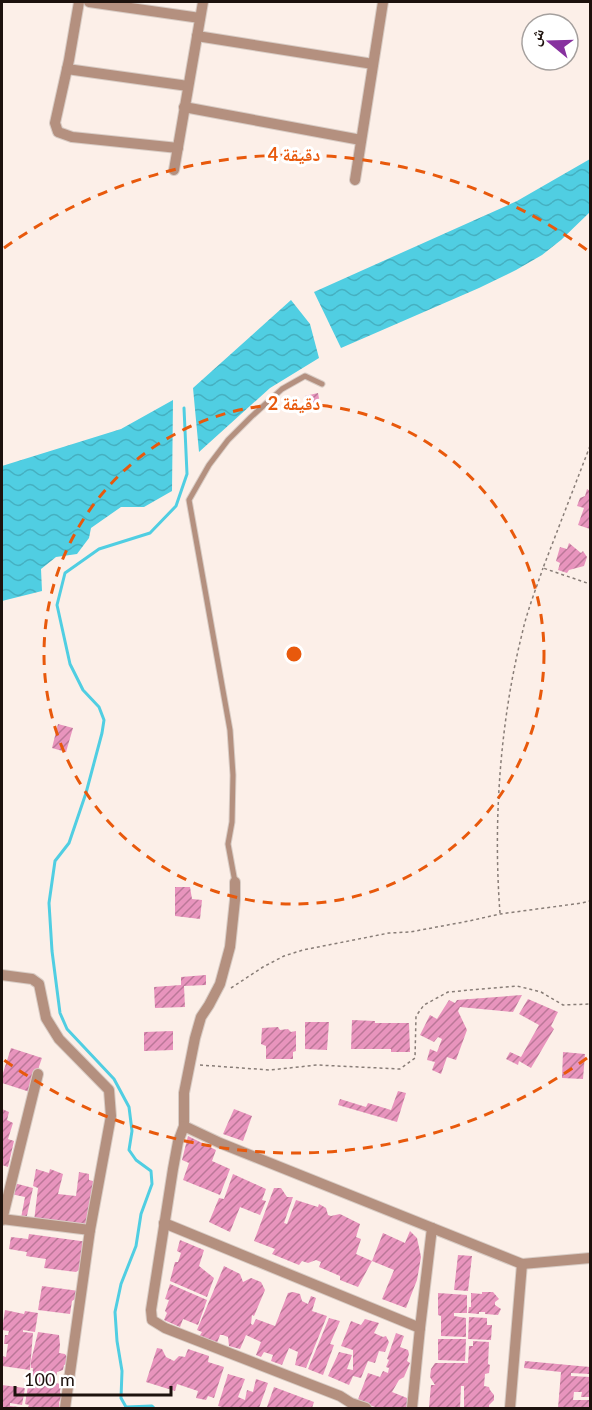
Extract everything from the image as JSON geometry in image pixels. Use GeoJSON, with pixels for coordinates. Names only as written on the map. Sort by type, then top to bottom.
{"type":"FeatureCollection","features":[{"type":"Feature","properties":{"kind":"street"},"geometry":{"type":"LineString","coordinates":[[79,2],[55,123],[58,132],[72,137],[178,147]]}},
{"type":"Feature","properties":{"kind":"street"},"geometry":{"type":"LineString","coordinates":[[89,2],[200,18]]}},
{"type":"Feature","properties":{"kind":"street"},"geometry":{"type":"LineString","coordinates":[[174,170],[203,2]]}},
{"type":"Feature","properties":{"kind":"street"},"geometry":{"type":"LineString","coordinates":[[355,180],[383,2]]}},
{"type":"Feature","properties":{"kind":"street"},"geometry":{"type":"LineString","coordinates":[[197,36],[373,64]]}},
{"type":"Feature","properties":{"kind":"street"},"geometry":{"type":"LineString","coordinates":[[67,69],[188,86]]}},
{"type":"Feature","properties":{"kind":"street"},"geometry":{"type":"LineString","coordinates":[[184,107],[361,140]]}},
{"type":"Feature","properties":{"kind":"street"},"geometry":{"type":"LineString","coordinates":[[235,882],[230,947],[220,984],[201,1017],[184,1093],[184,1126],[178,1142],[164,1223],[151,1310],[152,1320],[165,1328],[366,1408]]}},
{"type":"Feature","properties":{"kind":"street"},"geometry":{"type":"LineString","coordinates":[[2,975],[32,979],[39,984],[46,1018],[59,1039],[109,1090],[111,1116],[90,1230],[65,1408]]}},
{"type":"Feature","properties":{"kind":"street"},"geometry":{"type":"LineString","coordinates":[[38,1074],[2,1219],[90,1230]]}},
{"type":"Feature","properties":{"kind":"street"},"geometry":{"type":"LineString","coordinates":[[184,1126],[220,1143],[522,1264],[591,1258]]}},
{"type":"Feature","properties":{"kind":"street"},"geometry":{"type":"LineString","coordinates":[[164,1223],[420,1328]]}},
{"type":"Feature","properties":{"kind":"street"},"geometry":{"type":"LineString","coordinates":[[412,1408],[432,1228]]}},
{"type":"Feature","properties":{"kind":"street"},"geometry":{"type":"LineString","coordinates":[[510,1408],[522,1264]]}},
{"type":"Feature","properties":{"kind":"lane"},"geometry":{"type":"LineString","coordinates":[[235,882],[228,844],[232,822],[233,786],[230,730],[189,500],[208,465],[228,440],[282,389],[305,376],[322,384]]}},
{"type":"Feature","properties":{"kind":"path"},"geometry":{"type":"LineString","coordinates":[[500,914],[497,873],[502,753],[509,697],[522,633],[543,568],[591,446]]}},
{"type":"Feature","properties":{"kind":"path"},"geometry":{"type":"LineString","coordinates":[[543,568],[591,584]]}},
{"type":"Feature","properties":{"kind":"path"},"geometry":{"type":"LineString","coordinates":[[231,988],[284,956],[303,950],[500,914],[591,901]]}},
{"type":"Feature","properties":{"kind":"path"},"geometry":{"type":"LineString","coordinates":[[191,1064],[270,1070],[317,1065],[400,1069],[415,1058],[416,1016],[424,1005],[448,992],[517,986],[541,992],[563,1005],[591,1004]]}},
{"type":"Feature","properties":{"kind":"water"},"geometry":{"type":"Polygon","coordinates":[[[590,159],[590,212],[542,255],[479,288],[341,348],[314,292],[517,201],[590,159]]]}},
{"type":"Feature","properties":{"kind":"water"},"geometry":{"type":"Polygon","coordinates":[[[291,300],[310,324],[319,358],[270,388],[199,452],[193,388],[291,300]]]}},
{"type":"Feature","properties":{"kind":"water"},"geometry":{"type":"Polygon","coordinates":[[[173,400],[172,491],[144,507],[121,507],[91,528],[89,538],[77,554],[56,557],[41,569],[42,591],[2,601],[2,466],[121,429],[173,400]]]}},
{"type":"Feature","properties":{"kind":"building"},"geometry":{"type":"Polygon","coordinates":[[[318,393],[320,404],[307,407],[305,396],[318,393]]]}},
{"type":"Feature","properties":{"kind":"building"},"geometry":{"type":"Polygon","coordinates":[[[587,489],[590,491],[590,529],[578,525],[584,508],[577,506],[580,498],[585,496],[587,489]]]}},
{"type":"Feature","properties":{"kind":"building"},"geometry":{"type":"Polygon","coordinates":[[[569,543],[581,553],[583,551],[587,557],[584,566],[569,570],[567,573],[558,570],[560,563],[556,561],[560,547],[567,549],[569,543]]]}},
{"type":"Feature","properties":{"kind":"building"},"geometry":{"type":"Polygon","coordinates":[[[58,724],[73,728],[66,752],[52,748],[58,724]]]}},
{"type":"Feature","properties":{"kind":"building"},"geometry":{"type":"Polygon","coordinates":[[[175,887],[190,887],[192,899],[202,900],[200,919],[175,916],[175,887]]]}},
{"type":"Feature","properties":{"kind":"building"},"geometry":{"type":"Polygon","coordinates":[[[206,975],[206,985],[184,986],[185,1007],[155,1008],[154,987],[181,985],[181,977],[206,975]]]}},
{"type":"Feature","properties":{"kind":"building"},"geometry":{"type":"Polygon","coordinates":[[[522,995],[513,1012],[460,1007],[458,1011],[467,1030],[456,1060],[447,1057],[441,1074],[432,1070],[435,1062],[427,1060],[430,1049],[437,1052],[442,1039],[438,1037],[434,1042],[420,1035],[430,1015],[437,1019],[449,1000],[455,1003],[457,1000],[522,995]]]}},
{"type":"Feature","properties":{"kind":"building"},"geometry":{"type":"Polygon","coordinates":[[[528,999],[558,1012],[551,1026],[554,1029],[531,1068],[519,1061],[518,1065],[506,1059],[510,1052],[521,1057],[539,1025],[519,1014],[528,999]]]}},
{"type":"Feature","properties":{"kind":"building"},"geometry":{"type":"Polygon","coordinates":[[[352,1020],[409,1023],[410,1052],[391,1052],[391,1049],[351,1049],[352,1020]]]}},
{"type":"Feature","properties":{"kind":"building"},"geometry":{"type":"Polygon","coordinates":[[[305,1022],[329,1022],[327,1050],[305,1049],[305,1022]]]}},
{"type":"Feature","properties":{"kind":"building"},"geometry":{"type":"Polygon","coordinates":[[[278,1027],[280,1030],[296,1031],[296,1051],[293,1052],[293,1059],[266,1059],[266,1046],[261,1044],[262,1028],[278,1027]]]}},
{"type":"Feature","properties":{"kind":"building"},"geometry":{"type":"Polygon","coordinates":[[[173,1031],[173,1050],[144,1051],[144,1032],[173,1031]]]}},
{"type":"Feature","properties":{"kind":"building"},"geometry":{"type":"Polygon","coordinates":[[[11,1048],[42,1058],[30,1092],[2,1083],[11,1048]]]}},
{"type":"Feature","properties":{"kind":"building"},"geometry":{"type":"Polygon","coordinates":[[[563,1052],[585,1054],[583,1079],[562,1078],[563,1052]]]}},
{"type":"Feature","properties":{"kind":"building"},"geometry":{"type":"Polygon","coordinates":[[[398,1091],[406,1093],[397,1122],[338,1105],[340,1099],[366,1107],[368,1103],[391,1110],[398,1091]]]}},
{"type":"Feature","properties":{"kind":"building"},"geometry":{"type":"Polygon","coordinates":[[[2,1109],[9,1112],[7,1120],[13,1123],[8,1139],[14,1141],[8,1167],[2,1165],[2,1109]]]}},
{"type":"Feature","properties":{"kind":"building"},"geometry":{"type":"Polygon","coordinates":[[[234,1109],[252,1116],[243,1141],[223,1134],[234,1109]]]}},
{"type":"Feature","properties":{"kind":"building"},"geometry":{"type":"Polygon","coordinates":[[[188,1136],[216,1150],[212,1161],[230,1169],[220,1195],[183,1180],[189,1163],[182,1160],[188,1136]]]}},
{"type":"Feature","properties":{"kind":"building"},"geometry":{"type":"Polygon","coordinates":[[[36,1169],[49,1173],[50,1169],[63,1174],[58,1194],[76,1196],[79,1172],[89,1174],[89,1180],[97,1182],[90,1228],[34,1221],[38,1188],[33,1186],[36,1169]]]}},
{"type":"Feature","properties":{"kind":"building"},"geometry":{"type":"Polygon","coordinates":[[[233,1174],[266,1189],[262,1200],[266,1201],[260,1215],[240,1207],[230,1232],[209,1222],[219,1198],[224,1199],[233,1174]]]}},
{"type":"Feature","properties":{"kind":"building"},"geometry":{"type":"Polygon","coordinates":[[[14,1183],[33,1188],[26,1220],[21,1218],[25,1197],[11,1194],[14,1183]]]}},
{"type":"Feature","properties":{"kind":"building"},"geometry":{"type":"Polygon","coordinates":[[[274,1188],[281,1188],[287,1197],[293,1197],[284,1223],[287,1224],[296,1200],[318,1207],[319,1204],[326,1208],[328,1215],[340,1214],[360,1224],[356,1237],[361,1239],[356,1254],[372,1261],[358,1287],[340,1280],[340,1276],[319,1267],[321,1262],[302,1261],[299,1265],[272,1254],[275,1249],[254,1241],[274,1188]]]}},
{"type":"Feature","properties":{"kind":"building"},"geometry":{"type":"Polygon","coordinates":[[[410,1231],[417,1238],[421,1257],[417,1280],[406,1308],[382,1299],[394,1270],[372,1261],[383,1233],[405,1243],[410,1231]]]}},
{"type":"Feature","properties":{"kind":"building"},"geometry":{"type":"Polygon","coordinates":[[[29,1234],[88,1242],[85,1266],[76,1272],[44,1268],[46,1259],[26,1256],[27,1252],[9,1249],[11,1237],[28,1239],[29,1234]]]}},
{"type":"Feature","properties":{"kind":"building"},"geometry":{"type":"Polygon","coordinates":[[[180,1240],[204,1250],[199,1266],[214,1278],[207,1297],[170,1281],[175,1262],[178,1262],[181,1253],[177,1251],[180,1240]]]}},
{"type":"Feature","properties":{"kind":"building"},"geometry":{"type":"Polygon","coordinates":[[[458,1255],[472,1256],[468,1291],[454,1290],[458,1255]]]}},
{"type":"Feature","properties":{"kind":"building"},"geometry":{"type":"Polygon","coordinates":[[[224,1266],[240,1274],[243,1282],[251,1278],[261,1282],[265,1290],[254,1316],[252,1315],[251,1324],[253,1325],[256,1319],[275,1326],[288,1293],[300,1294],[302,1301],[308,1304],[311,1296],[316,1298],[312,1311],[327,1316],[306,1368],[295,1365],[298,1352],[289,1348],[282,1365],[271,1361],[273,1355],[264,1352],[261,1357],[256,1355],[261,1342],[246,1335],[240,1349],[229,1346],[228,1337],[223,1335],[220,1335],[217,1343],[199,1337],[202,1332],[197,1330],[224,1266]]]}},
{"type":"Feature","properties":{"kind":"building"},"geometry":{"type":"Polygon","coordinates":[[[170,1284],[207,1300],[198,1325],[183,1319],[180,1327],[164,1320],[169,1300],[165,1299],[170,1284]]]}},
{"type":"Feature","properties":{"kind":"building"},"geometry":{"type":"Polygon","coordinates":[[[42,1286],[79,1291],[78,1297],[72,1301],[70,1314],[38,1310],[42,1286]]]}},
{"type":"Feature","properties":{"kind":"building"},"geometry":{"type":"Polygon","coordinates":[[[482,1292],[493,1292],[499,1299],[495,1302],[495,1305],[501,1309],[498,1315],[485,1314],[485,1312],[468,1313],[471,1307],[471,1293],[482,1294],[482,1292]]]}},
{"type":"Feature","properties":{"kind":"building"},"geometry":{"type":"Polygon","coordinates":[[[438,1293],[467,1295],[467,1313],[454,1313],[454,1316],[466,1318],[466,1337],[441,1336],[438,1293]]]}},
{"type":"Feature","properties":{"kind":"building"},"geometry":{"type":"Polygon","coordinates":[[[5,1310],[24,1314],[25,1311],[38,1313],[35,1332],[23,1330],[23,1332],[33,1333],[30,1370],[2,1366],[2,1356],[6,1357],[8,1344],[4,1344],[5,1335],[8,1335],[9,1331],[2,1330],[5,1310]]]}},
{"type":"Feature","properties":{"kind":"building"},"geometry":{"type":"Polygon","coordinates":[[[469,1317],[487,1318],[487,1325],[492,1325],[491,1340],[468,1339],[469,1317]]]}},
{"type":"Feature","properties":{"kind":"building"},"geometry":{"type":"Polygon","coordinates":[[[329,1318],[340,1321],[330,1344],[334,1345],[323,1375],[308,1369],[329,1318]]]}},
{"type":"Feature","properties":{"kind":"building"},"geometry":{"type":"Polygon","coordinates":[[[365,1319],[379,1323],[374,1333],[386,1336],[389,1342],[385,1352],[379,1351],[375,1363],[368,1361],[361,1378],[353,1376],[349,1385],[328,1376],[339,1352],[352,1355],[347,1369],[353,1370],[353,1350],[341,1346],[351,1321],[361,1325],[365,1319]]]}},
{"type":"Feature","properties":{"kind":"building"},"geometry":{"type":"Polygon","coordinates":[[[38,1332],[59,1335],[59,1353],[67,1357],[67,1364],[64,1365],[63,1370],[57,1372],[55,1383],[61,1384],[62,1398],[59,1408],[35,1408],[25,1404],[28,1386],[30,1387],[33,1368],[31,1368],[31,1361],[38,1332]]]}},
{"type":"Feature","properties":{"kind":"building"},"geometry":{"type":"Polygon","coordinates":[[[396,1333],[404,1336],[400,1347],[408,1350],[407,1361],[410,1363],[404,1377],[399,1380],[392,1392],[407,1398],[407,1408],[379,1408],[357,1402],[368,1373],[380,1377],[383,1371],[388,1373],[389,1368],[386,1367],[389,1360],[387,1359],[396,1333]]]}},
{"type":"Feature","properties":{"kind":"building"},"geometry":{"type":"Polygon","coordinates":[[[438,1339],[466,1339],[465,1361],[438,1360],[438,1339]]]}},
{"type":"Feature","properties":{"kind":"building"},"geometry":{"type":"Polygon","coordinates":[[[473,1341],[489,1342],[488,1364],[490,1365],[489,1373],[485,1374],[484,1386],[489,1387],[494,1400],[489,1408],[464,1408],[464,1386],[461,1386],[460,1408],[429,1407],[431,1385],[435,1385],[430,1377],[431,1369],[435,1363],[468,1363],[469,1346],[473,1346],[473,1341]]]}},
{"type":"Feature","properties":{"kind":"building"},"geometry":{"type":"Polygon","coordinates":[[[157,1348],[162,1349],[166,1357],[174,1361],[179,1356],[185,1357],[188,1349],[209,1356],[208,1362],[224,1367],[214,1398],[208,1396],[206,1400],[196,1398],[198,1391],[177,1384],[175,1391],[146,1382],[157,1348]]]}},
{"type":"Feature","properties":{"kind":"building"},"geometry":{"type":"Polygon","coordinates":[[[525,1361],[590,1367],[590,1374],[571,1373],[571,1376],[590,1377],[590,1397],[581,1397],[582,1392],[574,1392],[573,1400],[590,1400],[590,1408],[558,1408],[561,1372],[524,1368],[525,1361]]]}},
{"type":"Feature","properties":{"kind":"building"},"geometry":{"type":"Polygon","coordinates":[[[228,1374],[245,1379],[238,1397],[245,1400],[247,1390],[253,1392],[256,1379],[268,1383],[259,1408],[218,1406],[228,1374]]]}},
{"type":"Feature","properties":{"kind":"building"},"geometry":{"type":"Polygon","coordinates":[[[2,1385],[25,1388],[22,1405],[10,1403],[10,1406],[19,1408],[2,1408],[2,1385]]]}},
{"type":"Feature","properties":{"kind":"building"},"geometry":{"type":"Polygon","coordinates":[[[274,1387],[314,1402],[312,1408],[267,1407],[274,1387]]]}},
{"type":"Feature","properties":{"kind":"waterway"},"geometry":{"type":"LineString","coordinates":[[154,1408],[152,1406],[126,1407],[121,1398],[122,1371],[115,1312],[121,1284],[136,1246],[141,1214],[152,1184],[151,1171],[136,1160],[129,1150],[132,1131],[129,1107],[114,1079],[67,1029],[60,1013],[52,951],[49,903],[55,861],[69,843],[86,793],[104,720],[99,707],[83,690],[70,664],[57,605],[65,573],[99,549],[150,533],[176,506],[187,474],[184,408]]}}]}
